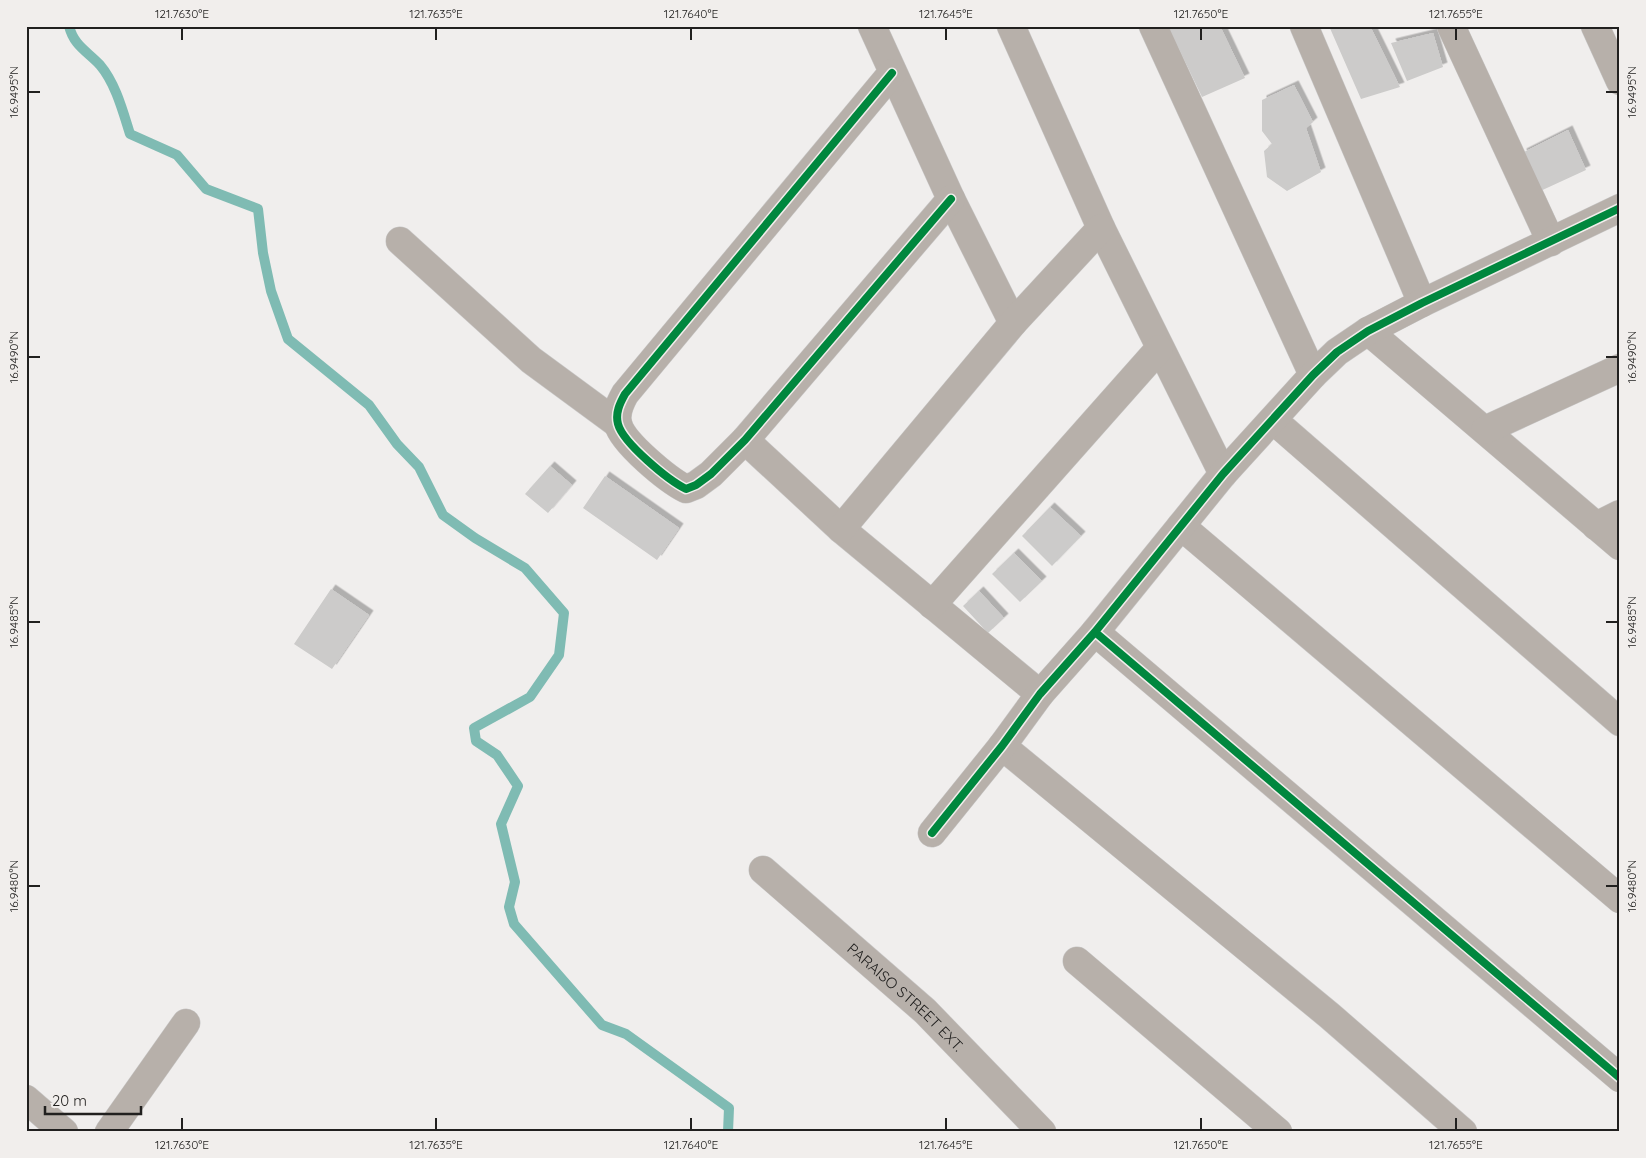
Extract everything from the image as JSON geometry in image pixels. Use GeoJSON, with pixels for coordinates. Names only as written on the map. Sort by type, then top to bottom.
{"type":"FeatureCollection","features":[{"type":"Feature","properties":{"kind":"street"},"geometry":{"type":"LineString","coordinates":[[872,26],[951,199],[1013,323]]}},
{"type":"Feature","properties":{"kind":"street"},"geometry":{"type":"LineString","coordinates":[[1011,26],[1101,228],[1222,474]]}},
{"type":"Feature","properties":{"kind":"street"},"geometry":{"type":"LineString","coordinates":[[1153,26],[1313,375]]}},
{"type":"Feature","properties":{"kind":"street"},"geometry":{"type":"LineString","coordinates":[[1304,26],[1422,303]]}},
{"type":"Feature","properties":{"kind":"street"},"geometry":{"type":"LineString","coordinates":[[1451,26],[1551,242]]}},
{"type":"Feature","properties":{"kind":"street"},"geometry":{"type":"LineString","coordinates":[[1595,26],[1620,81]]}},
{"type":"Feature","properties":{"kind":"street"},"geometry":{"type":"LineString","coordinates":[[618,424],[618,408],[624,394],[892,73]]}},
{"type":"Feature","properties":{"kind":"street"},"geometry":{"type":"LineString","coordinates":[[400,241],[531,360],[618,424],[627,439],[674,483],[686,489],[696,485],[711,474],[745,440],[951,199]]}},
{"type":"Feature","properties":{"kind":"street"},"geometry":{"type":"LineString","coordinates":[[932,833],[1002,746],[1040,694],[1095,632],[1222,474],[1313,375],[1337,352],[1368,331],[1422,303],[1620,208]]}},
{"type":"Feature","properties":{"kind":"street"},"geometry":{"type":"LineString","coordinates":[[841,529],[1013,323],[1101,228]]}},
{"type":"Feature","properties":{"kind":"street"},"geometry":{"type":"LineString","coordinates":[[1368,331],[1620,546]]}},
{"type":"Feature","properties":{"kind":"street"},"geometry":{"type":"LineString","coordinates":[[932,605],[1159,349]]}},
{"type":"Feature","properties":{"kind":"street"},"geometry":{"type":"LineString","coordinates":[[1484,430],[1620,368]]}},
{"type":"Feature","properties":{"kind":"street"},"geometry":{"type":"LineString","coordinates":[[1273,420],[1620,722]]}},
{"type":"Feature","properties":{"kind":"street"},"geometry":{"type":"LineString","coordinates":[[745,440],[841,529],[1040,694]]}},
{"type":"Feature","properties":{"kind":"street"},"geometry":{"type":"LineString","coordinates":[[1596,526],[1620,514]]}},
{"type":"Feature","properties":{"kind":"street"},"geometry":{"type":"LineString","coordinates":[[1181,526],[1620,899]]}},
{"type":"Feature","properties":{"kind":"street"},"geometry":{"type":"LineString","coordinates":[[1095,632],[1620,1078]]}},
{"type":"Feature","properties":{"kind":"street"},"geometry":{"type":"LineString","coordinates":[[1002,746],[1330,1016],[1462,1132]]}},
{"type":"Feature","properties":{"kind":"street","name":"PARAISO STREET EXT."},"geometry":{"type":"LineString","coordinates":[[763,870],[925,1011],[1042,1132]]}},
{"type":"Feature","properties":{"kind":"street"},"geometry":{"type":"LineString","coordinates":[[1077,960],[1278,1132]]}},
{"type":"Feature","properties":{"kind":"street"},"geometry":{"type":"LineString","coordinates":[[109,1132],[186,1023]]}},
{"type":"Feature","properties":{"kind":"street"},"geometry":{"type":"LineString","coordinates":[[26,1099],[64,1132]]}},
{"type":"Feature","properties":{"kind":"building"},"geometry":{"type":"Polygon","coordinates":[[[1168,26],[1220,26],[1245,78],[1202,97],[1168,26]]]}},
{"type":"Feature","properties":{"kind":"building"},"geometry":{"type":"Polygon","coordinates":[[[1329,26],[1370,26],[1400,87],[1361,99],[1329,26]]]}},
{"type":"Feature","properties":{"kind":"building"},"geometry":{"type":"Polygon","coordinates":[[[1433,33],[1443,67],[1407,81],[1391,43],[1433,33]]]}},
{"type":"Feature","properties":{"kind":"building"},"geometry":{"type":"Polygon","coordinates":[[[1294,85],[1313,122],[1306,128],[1321,172],[1287,191],[1267,177],[1264,151],[1272,144],[1262,131],[1262,100],[1294,85]]]}},
{"type":"Feature","properties":{"kind":"building"},"geometry":{"type":"Polygon","coordinates":[[[1568,130],[1586,170],[1536,193],[1522,153],[1568,130]]]}},
{"type":"Feature","properties":{"kind":"building"},"geometry":{"type":"Polygon","coordinates":[[[550,466],[572,485],[548,513],[525,494],[550,466]]]}},
{"type":"Feature","properties":{"kind":"building"},"geometry":{"type":"Polygon","coordinates":[[[605,476],[679,528],[657,560],[583,508],[605,476]]]}},
{"type":"Feature","properties":{"kind":"building"},"geometry":{"type":"Polygon","coordinates":[[[1050,507],[1081,536],[1052,566],[1022,536],[1050,507]]]}},
{"type":"Feature","properties":{"kind":"building"},"geometry":{"type":"Polygon","coordinates":[[[1014,553],[1042,581],[1020,602],[992,574],[1014,553]]]}},
{"type":"Feature","properties":{"kind":"building"},"geometry":{"type":"Polygon","coordinates":[[[331,589],[369,615],[332,669],[294,644],[331,589]]]}},
{"type":"Feature","properties":{"kind":"building"},"geometry":{"type":"Polygon","coordinates":[[[979,591],[1004,618],[988,633],[963,606],[979,591]]]}},
{"type":"Feature","properties":{"kind":"waterway"},"geometry":{"type":"LineString","coordinates":[[69,26],[74,39],[106,73],[118,98],[130,134],[177,155],[206,189],[258,209],[263,253],[271,291],[288,339],[369,405],[397,444],[419,467],[443,515],[475,538],[525,568],[564,613],[559,655],[530,697],[474,728],[476,741],[497,755],[518,786],[501,824],[515,882],[509,907],[514,924],[602,1025],[626,1034],[729,1108],[728,1132]]}},
{"type":"Feature","properties":{"kind":"cycle path"},"geometry":{"type":"LineString","coordinates":[[892,73],[625,394],[617,416],[618,424],[628,441],[668,478],[686,489],[696,485],[711,474],[745,440],[951,199]]}},
{"type":"Feature","properties":{"kind":"cycle path"},"geometry":{"type":"LineString","coordinates":[[932,833],[1002,746],[1040,694],[1095,632],[1223,474],[1313,375],[1337,352],[1368,331],[1422,303],[1620,208]]}},
{"type":"Feature","properties":{"kind":"cycle path"},"geometry":{"type":"LineString","coordinates":[[1095,632],[1620,1078]]}}]}
